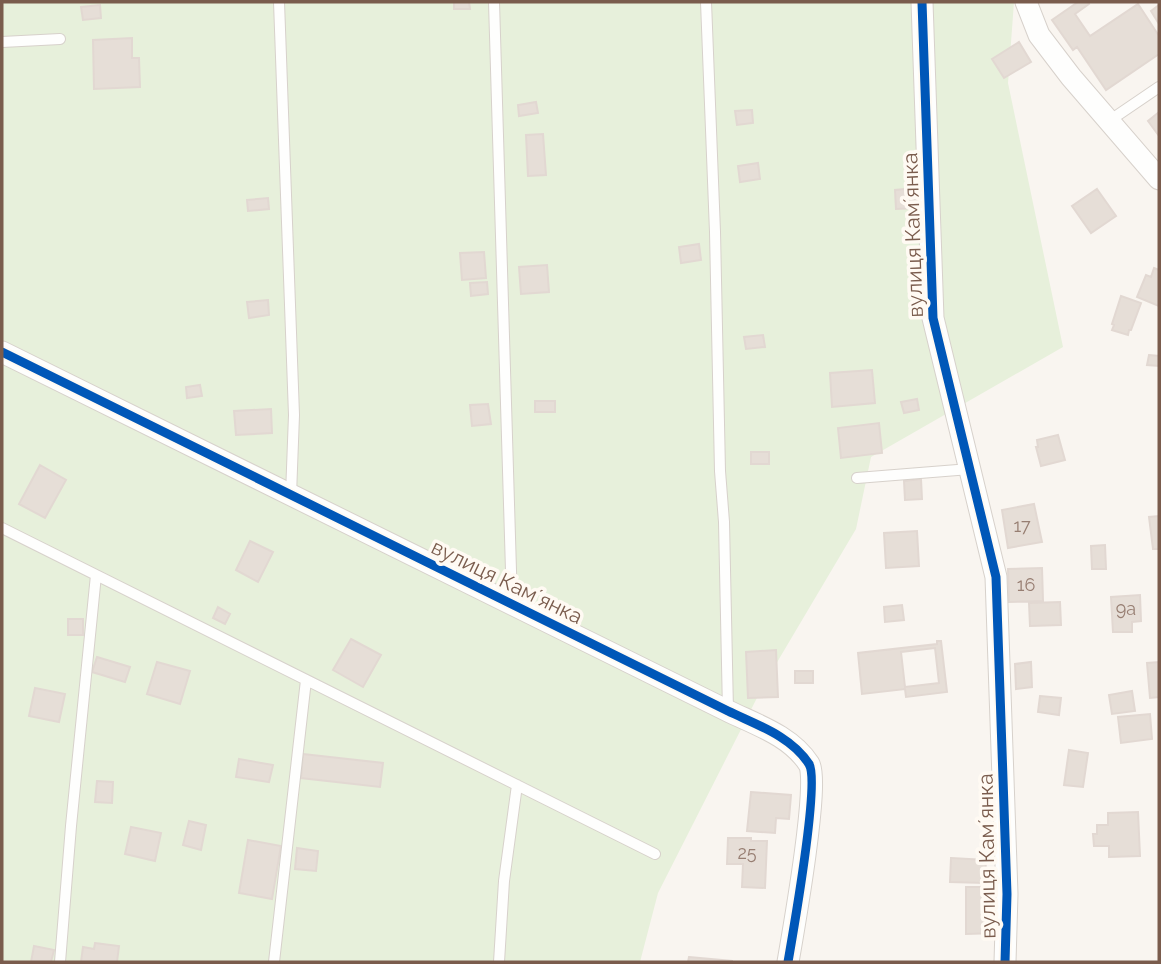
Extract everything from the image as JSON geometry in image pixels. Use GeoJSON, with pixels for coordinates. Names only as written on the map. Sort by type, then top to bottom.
{"type":"FeatureCollection","features":[{"type":"Feature","properties":{"kind":"street","name":"вулиця Камʼянка"},"geometry":{"type":"LineString","coordinates":[[922,2],[933,318],[996,577],[1007,894],[1005,962]]}},
{"type":"Feature","properties":{"kind":"street"},"geometry":{"type":"LineString","coordinates":[[1026,2],[1040,35],[1071,77],[1159,178]]}},
{"type":"Feature","properties":{"kind":"street","name":"вулиця Камʼянка"},"geometry":{"type":"LineString","coordinates":[[2,352],[791,744],[811,766],[812,789],[788,962]]}},
{"type":"Feature","properties":{"kind":"lane"},"geometry":{"type":"LineString","coordinates":[[279,2],[294,415],[291,495]]}},
{"type":"Feature","properties":{"kind":"lane"},"geometry":{"type":"LineString","coordinates":[[494,2],[512,604]]}},
{"type":"Feature","properties":{"kind":"lane"},"geometry":{"type":"LineString","coordinates":[[706,2],[728,711]]}},
{"type":"Feature","properties":{"kind":"lane"},"geometry":{"type":"LineString","coordinates":[[2,42],[60,39]]}},
{"type":"Feature","properties":{"kind":"lane"},"geometry":{"type":"LineString","coordinates":[[1109,121],[1159,87]]}},
{"type":"Feature","properties":{"kind":"lane"},"geometry":{"type":"LineString","coordinates":[[857,478],[970,469]]}},
{"type":"Feature","properties":{"kind":"lane"},"geometry":{"type":"LineString","coordinates":[[2,528],[655,854]]}},
{"type":"Feature","properties":{"kind":"lane"},"geometry":{"type":"LineString","coordinates":[[60,962],[96,575]]}},
{"type":"Feature","properties":{"kind":"lane"},"geometry":{"type":"LineString","coordinates":[[274,962],[306,680]]}},
{"type":"Feature","properties":{"kind":"lane"},"geometry":{"type":"LineString","coordinates":[[499,962],[504,881],[517,785]]}},
{"type":"Feature","properties":{"kind":"green space"},"geometry":{"type":"Polygon","coordinates":[[[2,2],[1014,2],[1008,83],[1063,347],[871,457],[856,529],[763,686],[658,893],[640,962],[2,962],[2,2]]]}},
{"type":"Feature","properties":{"kind":"building"},"geometry":{"type":"Polygon","coordinates":[[[454,2],[469,2],[470,9],[454,9],[454,2]]]}},
{"type":"Feature","properties":{"kind":"building"},"geometry":{"type":"Polygon","coordinates":[[[1078,2],[1089,4],[1075,14],[1090,36],[1138,4],[1159,36],[1159,54],[1106,90],[1077,47],[1073,50],[1052,20],[1078,2]]]}},
{"type":"Feature","properties":{"kind":"building"},"geometry":{"type":"Polygon","coordinates":[[[100,5],[101,18],[83,20],[81,7],[100,5]]]}},
{"type":"Feature","properties":{"kind":"building"},"geometry":{"type":"Polygon","coordinates":[[[1159,5],[1159,24],[1151,11],[1159,5]]]}},
{"type":"Feature","properties":{"kind":"building"},"geometry":{"type":"Polygon","coordinates":[[[132,38],[132,58],[139,58],[140,87],[94,89],[93,40],[132,38]]]}},
{"type":"Feature","properties":{"kind":"building"},"geometry":{"type":"Polygon","coordinates":[[[1019,42],[1031,62],[1004,78],[992,59],[1019,42]]]}},
{"type":"Feature","properties":{"kind":"building"},"geometry":{"type":"Polygon","coordinates":[[[536,102],[538,113],[519,116],[518,105],[536,102]]]}},
{"type":"Feature","properties":{"kind":"building"},"geometry":{"type":"Polygon","coordinates":[[[752,110],[753,123],[737,125],[735,111],[752,110]]]}},
{"type":"Feature","properties":{"kind":"building"},"geometry":{"type":"Polygon","coordinates":[[[1159,112],[1159,136],[1148,121],[1159,112]]]}},
{"type":"Feature","properties":{"kind":"building"},"geometry":{"type":"Polygon","coordinates":[[[543,134],[546,175],[528,176],[526,135],[543,134]]]}},
{"type":"Feature","properties":{"kind":"building"},"geometry":{"type":"Polygon","coordinates":[[[758,163],[760,179],[740,182],[738,166],[758,163]]]}},
{"type":"Feature","properties":{"kind":"building"},"geometry":{"type":"Polygon","coordinates":[[[916,188],[918,208],[896,209],[895,190],[916,188]]]}},
{"type":"Feature","properties":{"kind":"building"},"geometry":{"type":"Polygon","coordinates":[[[1097,189],[1116,216],[1091,233],[1072,206],[1097,189]]]}},
{"type":"Feature","properties":{"kind":"building"},"geometry":{"type":"Polygon","coordinates":[[[268,198],[269,209],[248,211],[247,200],[268,198]]]}},
{"type":"Feature","properties":{"kind":"building"},"geometry":{"type":"Polygon","coordinates":[[[699,244],[701,260],[681,263],[679,247],[699,244]]]}},
{"type":"Feature","properties":{"kind":"building"},"geometry":{"type":"Polygon","coordinates":[[[484,252],[486,278],[462,280],[460,253],[484,252]]]}},
{"type":"Feature","properties":{"kind":"building"},"geometry":{"type":"Polygon","coordinates":[[[547,265],[549,292],[521,294],[519,267],[547,265]]]}},
{"type":"Feature","properties":{"kind":"building"},"geometry":{"type":"Polygon","coordinates":[[[1154,268],[1159,270],[1159,306],[1137,297],[1146,275],[1151,277],[1154,268]]]}},
{"type":"Feature","properties":{"kind":"building"},"geometry":{"type":"Polygon","coordinates":[[[487,282],[488,294],[471,296],[470,283],[487,282]]]}},
{"type":"Feature","properties":{"kind":"building"},"geometry":{"type":"Polygon","coordinates":[[[1121,296],[1141,303],[1128,335],[1112,330],[1121,296]]]}},
{"type":"Feature","properties":{"kind":"building"},"geometry":{"type":"Polygon","coordinates":[[[268,300],[269,315],[249,318],[247,302],[268,300]]]}},
{"type":"Feature","properties":{"kind":"building"},"geometry":{"type":"Polygon","coordinates":[[[763,335],[765,347],[746,349],[744,337],[763,335]]]}},
{"type":"Feature","properties":{"kind":"building"},"geometry":{"type":"Polygon","coordinates":[[[1149,355],[1159,356],[1159,366],[1147,365],[1149,355]]]}},
{"type":"Feature","properties":{"kind":"building"},"geometry":{"type":"Polygon","coordinates":[[[872,370],[875,403],[832,407],[830,373],[872,370]]]}},
{"type":"Feature","properties":{"kind":"building"},"geometry":{"type":"Polygon","coordinates":[[[200,385],[202,396],[187,398],[186,387],[200,385]]]}},
{"type":"Feature","properties":{"kind":"building"},"geometry":{"type":"Polygon","coordinates":[[[917,399],[919,410],[904,413],[901,402],[917,399]]]}},
{"type":"Feature","properties":{"kind":"building"},"geometry":{"type":"Polygon","coordinates":[[[535,401],[555,401],[555,412],[535,412],[535,401]]]}},
{"type":"Feature","properties":{"kind":"building"},"geometry":{"type":"Polygon","coordinates":[[[488,404],[491,424],[472,426],[470,405],[488,404]]]}},
{"type":"Feature","properties":{"kind":"building"},"geometry":{"type":"Polygon","coordinates":[[[271,409],[272,433],[236,435],[234,411],[271,409]]]}},
{"type":"Feature","properties":{"kind":"building"},"geometry":{"type":"Polygon","coordinates":[[[879,423],[882,453],[841,458],[838,428],[879,423]]]}},
{"type":"Feature","properties":{"kind":"building"},"geometry":{"type":"Polygon","coordinates":[[[1058,435],[1065,460],[1041,466],[1037,440],[1058,435]]]}},
{"type":"Feature","properties":{"kind":"building"},"geometry":{"type":"Polygon","coordinates":[[[751,452],[769,452],[769,464],[751,464],[751,452]]]}},
{"type":"Feature","properties":{"kind":"building"},"geometry":{"type":"Polygon","coordinates":[[[40,465],[66,480],[45,518],[19,504],[40,465]]]}},
{"type":"Feature","properties":{"kind":"building"},"geometry":{"type":"Polygon","coordinates":[[[921,479],[922,499],[905,500],[904,481],[921,479]]]}},
{"type":"Feature","properties":{"kind":"building"},"geometry":{"type":"Polygon","coordinates":[[[1034,504],[1042,542],[1008,548],[1002,510],[1034,504]]]}},
{"type":"Feature","properties":{"kind":"building"},"geometry":{"type":"Polygon","coordinates":[[[1159,516],[1159,549],[1153,549],[1149,517],[1159,516]]]}},
{"type":"Feature","properties":{"kind":"building"},"geometry":{"type":"Polygon","coordinates":[[[917,531],[919,566],[886,568],[884,533],[917,531]]]}},
{"type":"Feature","properties":{"kind":"building"},"geometry":{"type":"Polygon","coordinates":[[[250,541],[273,552],[258,582],[236,570],[250,541]]]}},
{"type":"Feature","properties":{"kind":"building"},"geometry":{"type":"Polygon","coordinates":[[[1105,545],[1106,569],[1092,569],[1091,546],[1105,545]]]}},
{"type":"Feature","properties":{"kind":"building"},"geometry":{"type":"Polygon","coordinates":[[[1042,568],[1043,601],[1009,602],[1008,569],[1042,568]]]}},
{"type":"Feature","properties":{"kind":"building"},"geometry":{"type":"Polygon","coordinates":[[[1140,595],[1141,621],[1132,622],[1132,632],[1113,632],[1111,597],[1140,595]]]}},
{"type":"Feature","properties":{"kind":"building"},"geometry":{"type":"Polygon","coordinates":[[[1060,602],[1061,625],[1030,626],[1029,603],[1060,602]]]}},
{"type":"Feature","properties":{"kind":"building"},"geometry":{"type":"Polygon","coordinates":[[[902,605],[904,620],[885,622],[884,607],[902,605]]]}},
{"type":"Feature","properties":{"kind":"building"},"geometry":{"type":"Polygon","coordinates":[[[218,607],[230,614],[225,624],[213,618],[218,607]]]}},
{"type":"Feature","properties":{"kind":"building"},"geometry":{"type":"Polygon","coordinates":[[[68,619],[83,619],[83,635],[68,635],[68,619]]]}},
{"type":"Feature","properties":{"kind":"building"},"geometry":{"type":"Polygon","coordinates":[[[351,639],[381,655],[363,687],[333,670],[351,639]]]}},
{"type":"Feature","properties":{"kind":"building"},"geometry":{"type":"Polygon","coordinates":[[[937,641],[941,641],[947,692],[906,697],[905,689],[862,694],[858,653],[937,644],[937,641]],[[935,648],[901,652],[905,687],[939,683],[935,648]]]}},
{"type":"Feature","properties":{"kind":"building"},"geometry":{"type":"Polygon","coordinates":[[[776,650],[778,697],[748,698],[746,652],[776,650]]]}},
{"type":"Feature","properties":{"kind":"building"},"geometry":{"type":"Polygon","coordinates":[[[97,657],[130,667],[125,682],[92,672],[97,657]]]}},
{"type":"Feature","properties":{"kind":"building"},"geometry":{"type":"Polygon","coordinates":[[[157,662],[190,671],[180,704],[147,694],[157,662]]]}},
{"type":"Feature","properties":{"kind":"building"},"geometry":{"type":"Polygon","coordinates":[[[1031,662],[1032,687],[1016,689],[1015,664],[1031,662]]]}},
{"type":"Feature","properties":{"kind":"building"},"geometry":{"type":"Polygon","coordinates":[[[1159,662],[1159,697],[1150,698],[1147,663],[1159,662]]]}},
{"type":"Feature","properties":{"kind":"building"},"geometry":{"type":"Polygon","coordinates":[[[795,671],[813,671],[813,683],[795,683],[795,671]]]}},
{"type":"Feature","properties":{"kind":"building"},"geometry":{"type":"Polygon","coordinates":[[[35,688],[65,694],[59,722],[29,716],[35,688]]]}},
{"type":"Feature","properties":{"kind":"building"},"geometry":{"type":"Polygon","coordinates":[[[1132,691],[1135,711],[1112,714],[1109,695],[1132,691]]]}},
{"type":"Feature","properties":{"kind":"building"},"geometry":{"type":"Polygon","coordinates":[[[1040,696],[1061,698],[1059,715],[1038,712],[1040,696]]]}},
{"type":"Feature","properties":{"kind":"building"},"geometry":{"type":"Polygon","coordinates":[[[1150,714],[1152,739],[1121,743],[1118,717],[1150,714]]]}},
{"type":"Feature","properties":{"kind":"building"},"geometry":{"type":"Polygon","coordinates":[[[1069,750],[1088,753],[1083,787],[1064,785],[1069,750]]]}},
{"type":"Feature","properties":{"kind":"building"},"geometry":{"type":"Polygon","coordinates":[[[303,754],[383,763],[380,787],[301,778],[303,754]]]}},
{"type":"Feature","properties":{"kind":"building"},"geometry":{"type":"Polygon","coordinates":[[[239,759],[273,765],[269,782],[236,777],[239,759]]]}},
{"type":"Feature","properties":{"kind":"building"},"geometry":{"type":"Polygon","coordinates":[[[97,781],[113,782],[112,803],[95,802],[97,781]]]}},
{"type":"Feature","properties":{"kind":"building"},"geometry":{"type":"Polygon","coordinates":[[[751,792],[791,795],[789,819],[776,818],[775,833],[747,831],[751,792]]]}},
{"type":"Feature","properties":{"kind":"building"},"geometry":{"type":"Polygon","coordinates":[[[1138,812],[1140,856],[1109,857],[1109,846],[1094,846],[1093,834],[1097,834],[1097,825],[1108,825],[1108,813],[1138,812]]]}},
{"type":"Feature","properties":{"kind":"building"},"geometry":{"type":"Polygon","coordinates":[[[189,821],[206,825],[201,850],[183,845],[189,821]]]}},
{"type":"Feature","properties":{"kind":"building"},"geometry":{"type":"Polygon","coordinates":[[[131,827],[161,833],[155,861],[125,854],[131,827]]]}},
{"type":"Feature","properties":{"kind":"building"},"geometry":{"type":"Polygon","coordinates":[[[728,838],[767,841],[765,888],[742,887],[743,864],[727,864],[728,838]]]}},
{"type":"Feature","properties":{"kind":"building"},"geometry":{"type":"Polygon","coordinates":[[[248,840],[281,846],[272,899],[239,893],[248,840]]]}},
{"type":"Feature","properties":{"kind":"building"},"geometry":{"type":"Polygon","coordinates":[[[297,848],[318,851],[316,871],[295,869],[297,848]]]}},
{"type":"Feature","properties":{"kind":"building"},"geometry":{"type":"Polygon","coordinates":[[[951,858],[986,860],[985,883],[950,882],[951,858]]]}},
{"type":"Feature","properties":{"kind":"building"},"geometry":{"type":"Polygon","coordinates":[[[966,887],[997,887],[997,933],[966,934],[966,887]]]}},
{"type":"Feature","properties":{"kind":"building"},"geometry":{"type":"Polygon","coordinates":[[[95,943],[119,946],[117,962],[81,962],[83,947],[94,949],[95,943]]]}},
{"type":"Feature","properties":{"kind":"building"},"geometry":{"type":"Polygon","coordinates":[[[34,946],[54,950],[51,962],[31,962],[34,946]]]}},
{"type":"Feature","properties":{"kind":"building"},"geometry":{"type":"Polygon","coordinates":[[[689,957],[732,961],[732,962],[688,962],[689,957]]]}},
{"type":"Feature","properties":{"kind":"cycle path"},"geometry":{"type":"LineString","coordinates":[[922,2],[933,318],[996,577],[1007,894],[1005,962]]}},
{"type":"Feature","properties":{"kind":"cycle path"},"geometry":{"type":"LineString","coordinates":[[2,352],[762,727],[793,746],[809,764],[811,798],[788,962]]}}]}
